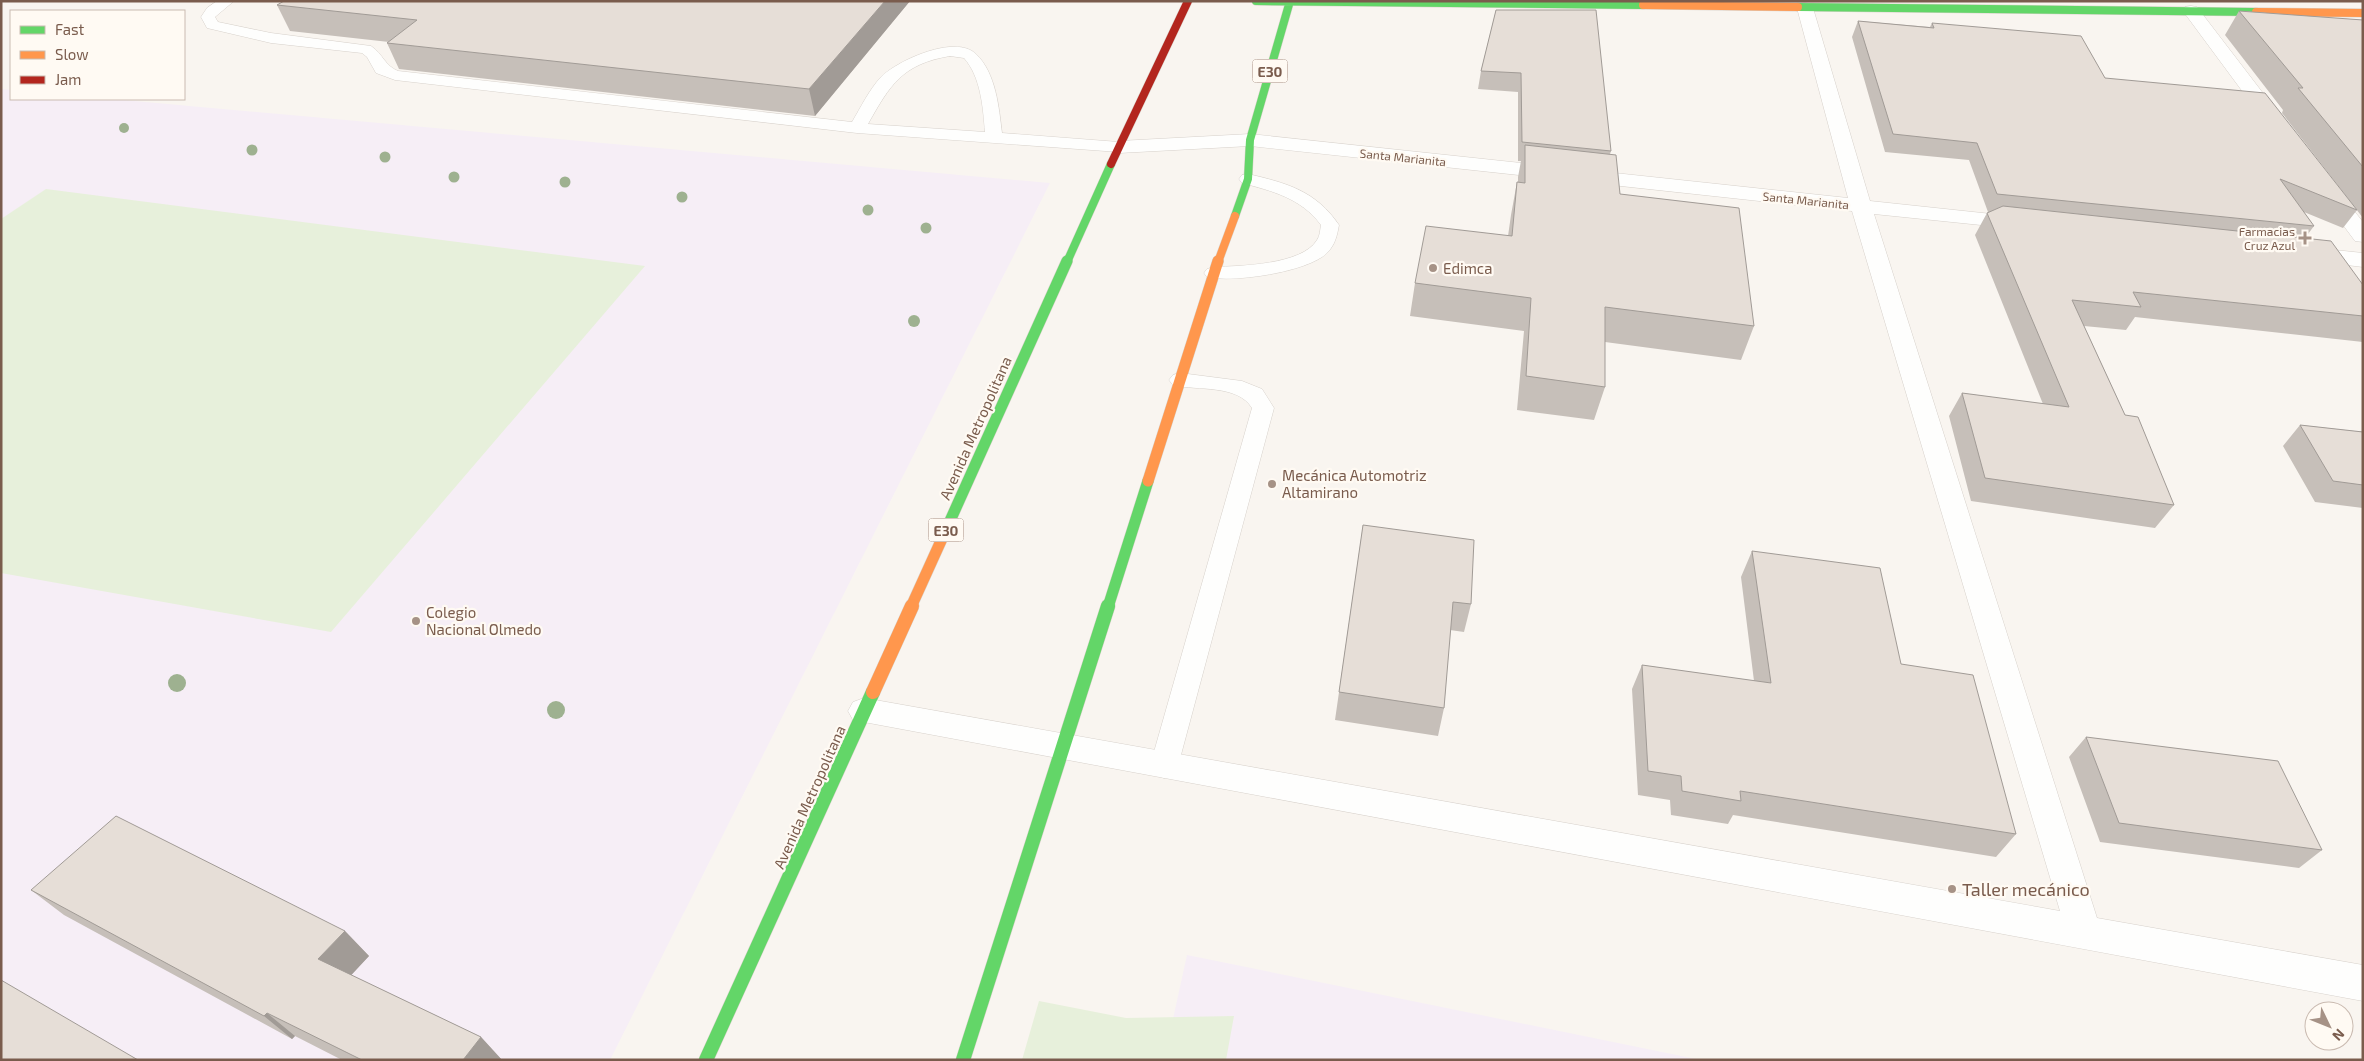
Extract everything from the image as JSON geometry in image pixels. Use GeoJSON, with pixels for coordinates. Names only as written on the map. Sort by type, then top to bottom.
{"type":"FeatureCollection","features":[{"type":"Feature","properties":{"kind":"main road","name":"Avenida Metropolitana"},"geometry":{"type":"LineString","coordinates":[[706,1060],[1119,147],[1188,1]]}},
{"type":"Feature","properties":{"kind":"main road"},"geometry":{"type":"LineString","coordinates":[[1256,1],[2363,13]]}},
{"type":"Feature","properties":{"kind":"main road","name":"E30"},"geometry":{"type":"LineString","coordinates":[[963,1060],[1214,273],[1248,180],[1250,140],[1290,1]]}},
{"type":"Feature","properties":{"kind":"street"},"geometry":{"type":"LineString","coordinates":[[1805,8],[1861,206],[2084,932]]}},
{"type":"Feature","properties":{"kind":"street"},"geometry":{"type":"LineString","coordinates":[[2191,12],[2286,136]]}},
{"type":"Feature","properties":{"kind":"street","name":"Santa Marianita"},"geometry":{"type":"LineString","coordinates":[[1119,147],[1250,140],[2038,225]]}},
{"type":"Feature","properties":{"kind":"street"},"geometry":{"type":"LineString","coordinates":[[2315,174],[2363,236]]}},
{"type":"Feature","properties":{"kind":"street"},"geometry":{"type":"LineString","coordinates":[[2284,251],[2363,260]]}},
{"type":"Feature","properties":{"kind":"street"},"geometry":{"type":"LineString","coordinates":[[864,711],[2363,983]]}},
{"type":"Feature","properties":{"kind":"lane"},"geometry":{"type":"LineString","coordinates":[[227,1],[212,11],[208,17],[212,25],[271,38],[366,49],[373,54],[382,70],[395,75],[857,128],[1119,147]]}},
{"type":"Feature","properties":{"kind":"lane"},"geometry":{"type":"LineString","coordinates":[[857,128],[884,83],[903,66],[936,54],[956,52],[968,55],[977,65],[991,102],[994,138]]}},
{"type":"Feature","properties":{"kind":"lane"},"geometry":{"type":"LineString","coordinates":[[1214,273],[1246,272],[1279,267],[1312,255],[1326,242],[1330,225],[1321,210],[1311,202],[1286,191],[1248,180]]}},
{"type":"Feature","properties":{"kind":"lane"},"geometry":{"type":"LineString","coordinates":[[1164,766],[1263,408],[1254,394],[1234,386],[1180,380]]}},
{"type":"Feature","properties":{"kind":"shaded area","name":"Colegio Nacional Olmedo"},"geometry":{"type":"Polygon","coordinates":[[[1,89],[10,90],[10,100],[123,100],[1050,183],[610,1060],[1,1060],[1,89]]]}},
{"type":"Feature","properties":{"kind":"shaded area"},"geometry":{"type":"Polygon","coordinates":[[[1187,955],[1701,1060],[1164,1060],[1187,955]]]}},
{"type":"Feature","properties":{"kind":"green space"},"geometry":{"type":"Polygon","coordinates":[[[46,189],[645,266],[331,632],[1,573],[1,219],[46,189]]]}},
{"type":"Feature","properties":{"kind":"green space"},"geometry":{"type":"Polygon","coordinates":[[[1039,1001],[1126,1018],[1234,1016],[1226,1060],[1022,1060],[1039,1001]]]}},
{"type":"Feature","properties":{"kind":"building"},"geometry":{"type":"Polygon","coordinates":[[[284,1],[885,1],[809,89],[387,43],[417,20],[277,5],[284,1]]]}},
{"type":"Feature","properties":{"kind":"building"},"geometry":{"type":"Polygon","coordinates":[[[1496,10],[1596,10],[1611,151],[1522,142],[1521,73],[1481,71],[1496,10]]]}},
{"type":"Feature","properties":{"kind":"building"},"geometry":{"type":"Polygon","coordinates":[[[2239,11],[2363,20],[2363,167],[2298,88],[2303,88],[2239,11]]]}},
{"type":"Feature","properties":{"kind":"building"},"geometry":{"type":"Polygon","coordinates":[[[1858,21],[1934,28],[1932,23],[2081,36],[2105,78],[2265,93],[2357,210],[2280,179],[2314,226],[1997,194],[1977,143],[1893,134],[1858,21]]]}},
{"type":"Feature","properties":{"kind":"building"},"geometry":{"type":"Polygon","coordinates":[[[1525,145],[1616,155],[1620,194],[1739,208],[1754,326],[1605,307],[1605,387],[1526,376],[1531,298],[1415,283],[1426,226],[1512,236],[1517,182],[1525,183],[1525,145]]]}},
{"type":"Feature","properties":{"kind":"building"},"geometry":{"type":"Polygon","coordinates":[[[2003,206],[2331,241],[2363,285],[2363,316],[2133,292],[2141,307],[2072,300],[2125,415],[2138,417],[2174,505],[1985,478],[1962,393],[2069,407],[1987,213],[2003,206]]]}},
{"type":"Feature","properties":{"kind":"building"},"geometry":{"type":"Polygon","coordinates":[[[2300,425],[2363,432],[2363,485],[2333,481],[2300,425]]]}},
{"type":"Feature","properties":{"kind":"building"},"geometry":{"type":"Polygon","coordinates":[[[1363,525],[1474,540],[1471,604],[1453,602],[1444,708],[1339,692],[1363,525]]]}},
{"type":"Feature","properties":{"kind":"building"},"geometry":{"type":"Polygon","coordinates":[[[1752,551],[1880,568],[1901,664],[1973,675],[2016,834],[1740,791],[1741,801],[1682,791],[1681,776],[1648,771],[1642,665],[1771,683],[1752,551]]]}},
{"type":"Feature","properties":{"kind":"building"},"geometry":{"type":"Polygon","coordinates":[[[2086,737],[2278,761],[2322,850],[2119,823],[2086,737]]]}},
{"type":"Feature","properties":{"kind":"building"},"geometry":{"type":"Polygon","coordinates":[[[116,816],[345,931],[318,959],[481,1037],[463,1060],[362,1060],[267,1013],[264,1016],[31,890],[116,816]]]}},
{"type":"Feature","properties":{"kind":"building"},"geometry":{"type":"Polygon","coordinates":[[[1,980],[138,1060],[1,1060],[1,980]]]}},
{"type":"Feature","properties":{"kind":"traffic: fast"},"geometry":{"type":"LineString","coordinates":[[1256,1],[1643,5]]}},
{"type":"Feature","properties":{"kind":"traffic: fast"},"geometry":{"type":"LineString","coordinates":[[1235,216],[1248,179],[1250,140],[1290,1]]}},
{"type":"Feature","properties":{"kind":"traffic: fast"},"geometry":{"type":"LineString","coordinates":[[1798,7],[2256,12]]}},
{"type":"Feature","properties":{"kind":"traffic: fast"},"geometry":{"type":"LineString","coordinates":[[945,532],[1111,164]]}},
{"type":"Feature","properties":{"kind":"traffic: fast"},"geometry":{"type":"LineString","coordinates":[[963,1060],[1148,481]]}},
{"type":"Feature","properties":{"kind":"traffic: fast"},"geometry":{"type":"LineString","coordinates":[[706,1060],[873,692]]}},
{"type":"Feature","properties":{"kind":"traffic: slow"},"geometry":{"type":"LineString","coordinates":[[1643,5],[1798,7]]}},
{"type":"Feature","properties":{"kind":"traffic: slow"},"geometry":{"type":"LineString","coordinates":[[2256,12],[2363,13]]}},
{"type":"Feature","properties":{"kind":"traffic: slow"},"geometry":{"type":"LineString","coordinates":[[1148,481],[1214,273],[1235,216]]}},
{"type":"Feature","properties":{"kind":"traffic: slow"},"geometry":{"type":"LineString","coordinates":[[873,692],[945,532]]}},
{"type":"Feature","properties":{"kind":"traffic: jam"},"geometry":{"type":"LineString","coordinates":[[1111,164],[1188,1]]}},
{"type":"Feature","properties":{"kind":"place","name":"Farmacias Cruz Azul"},"geometry":{"type":"Point","coordinates":[2305,238]}},
{"type":"Feature","properties":{"kind":"place","name":"Edimca"},"geometry":{"type":"Point","coordinates":[1433,268]}},
{"type":"Feature","properties":{"kind":"place","name":"Mecánica Automotriz Altamirano"},"geometry":{"type":"Point","coordinates":[1272,484]}},
{"type":"Feature","properties":{"kind":"place","name":"Colegio Nacional Olmedo"},"geometry":{"type":"Point","coordinates":[416,621]}},
{"type":"Feature","properties":{"kind":"place","name":"Taller mecánico"},"geometry":{"type":"Point","coordinates":[1952,889]}}]}
